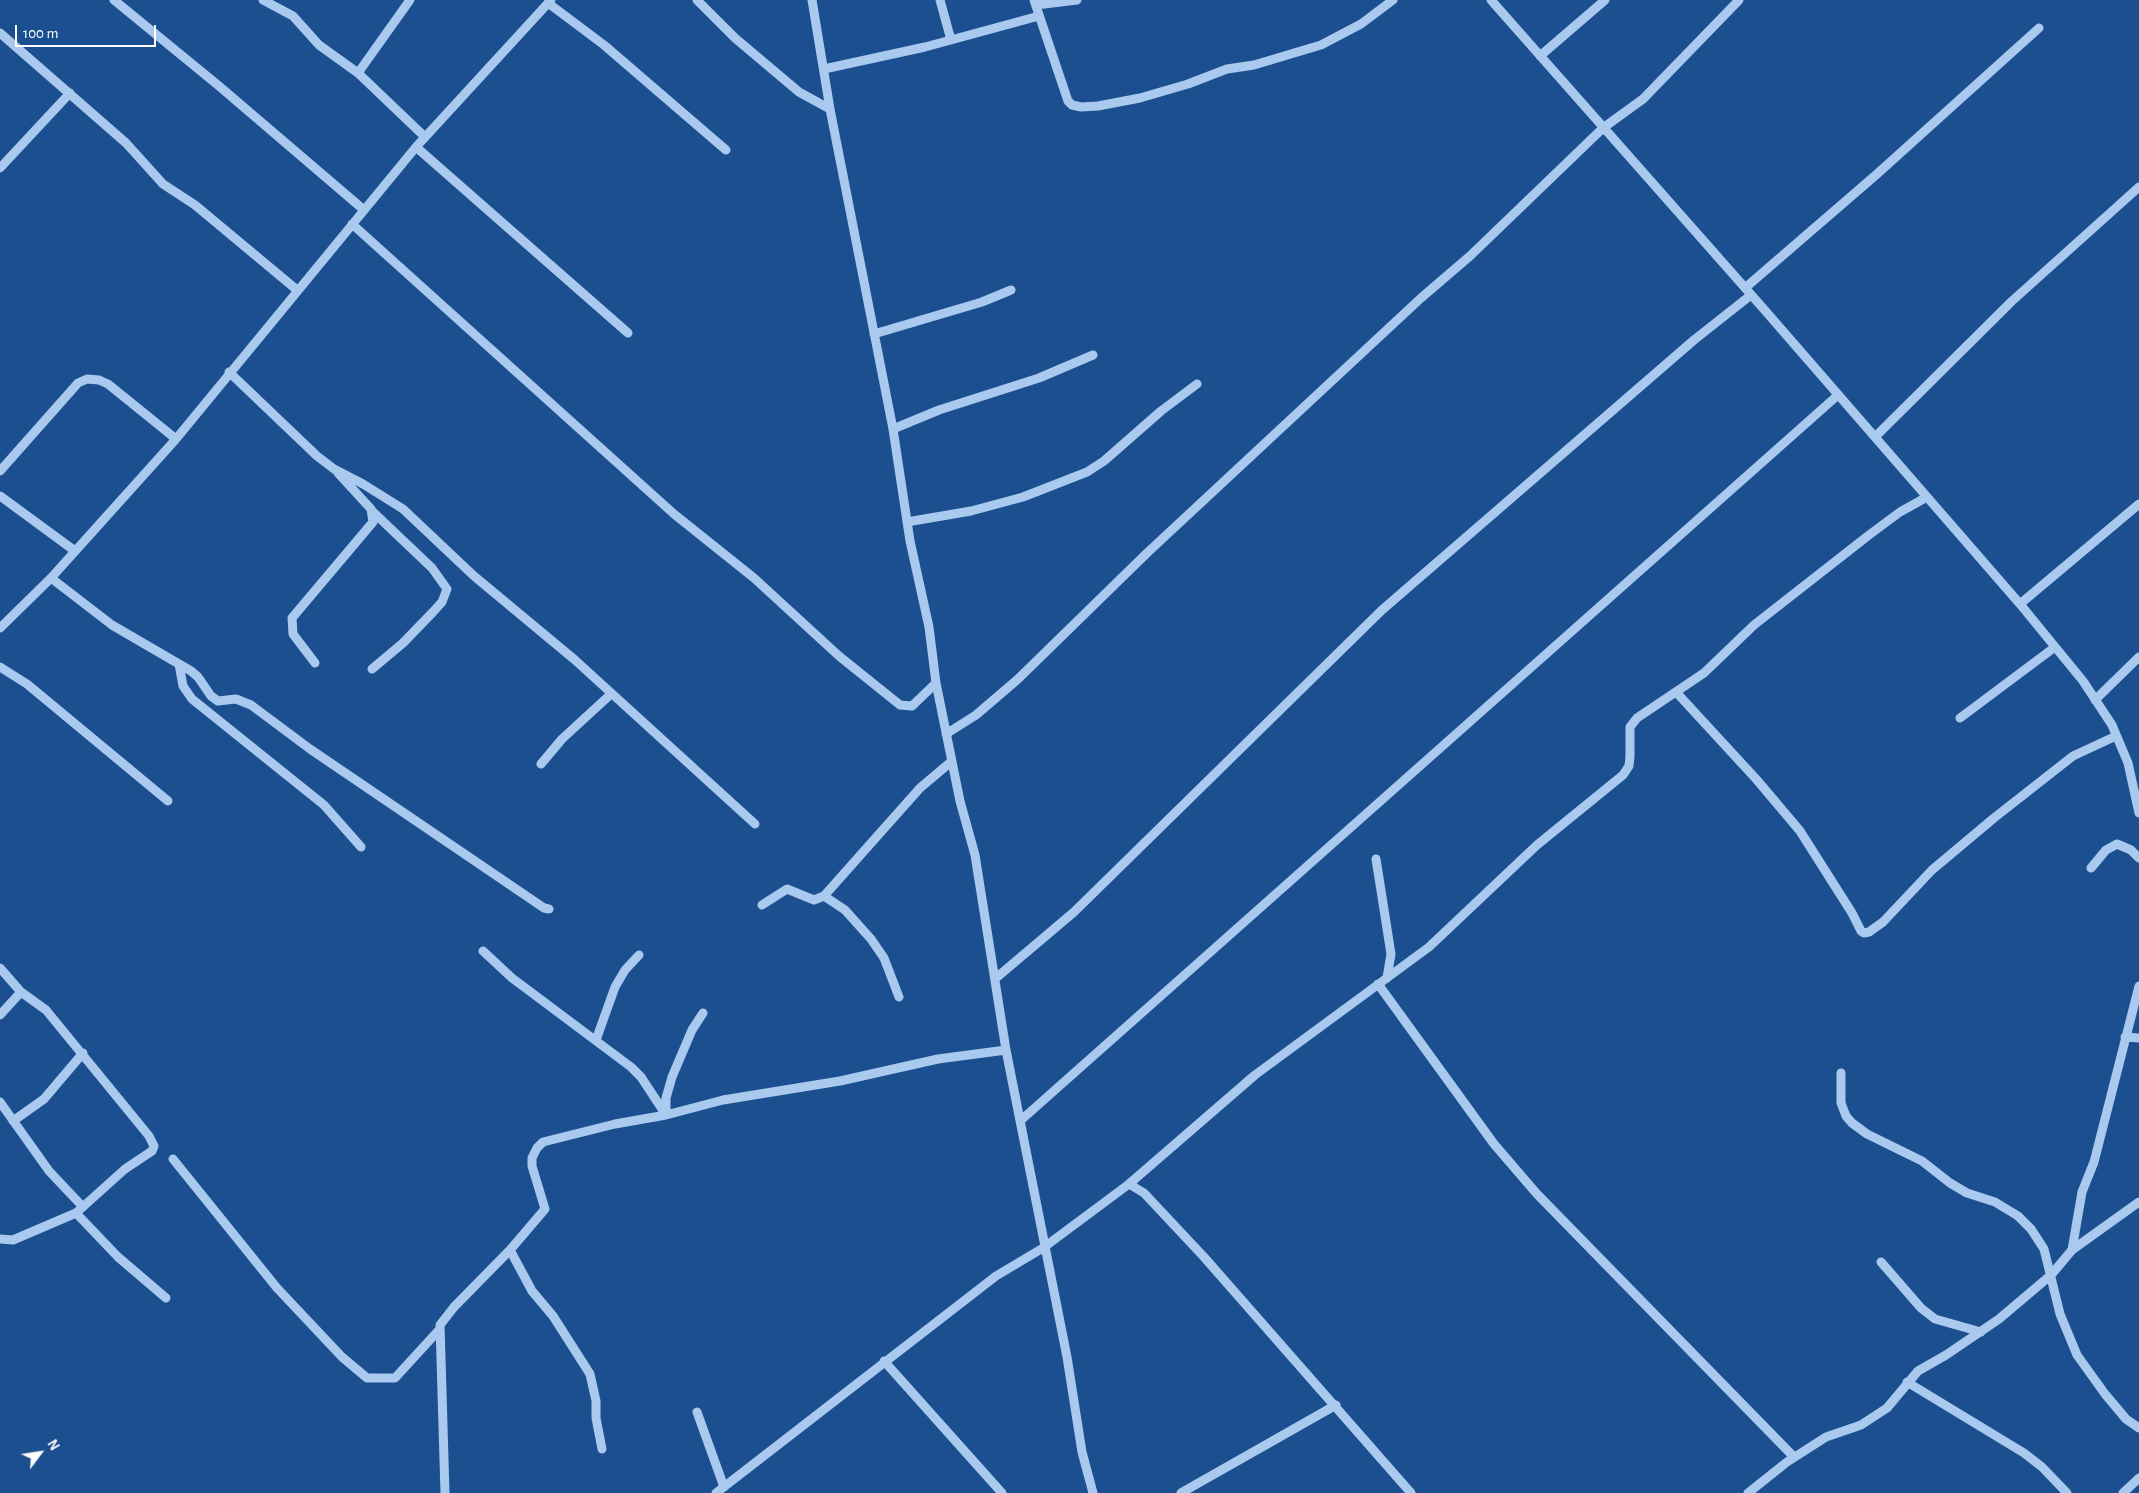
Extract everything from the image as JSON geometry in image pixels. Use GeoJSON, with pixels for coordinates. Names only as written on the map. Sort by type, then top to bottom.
{"type":"FeatureCollection","features":[{"type":"Feature","properties":{"kind":"street"},"geometry":{"type":"LineString","coordinates":[[114,0],[220,86],[364,210]]}},
{"type":"Feature","properties":{"kind":"street"},"geometry":{"type":"LineString","coordinates":[[263,0],[293,16],[318,44],[358,73],[425,137]]}},
{"type":"Feature","properties":{"kind":"street"},"geometry":{"type":"LineString","coordinates":[[358,73],[410,0]]}},
{"type":"Feature","properties":{"kind":"street"},"geometry":{"type":"LineString","coordinates":[[697,0],[735,38],[798,92],[830,109]]}},
{"type":"Feature","properties":{"kind":"street"},"geometry":{"type":"LineString","coordinates":[[812,0],[830,109],[892,429],[907,522],[929,628],[936,683],[960,802],[975,855],[1006,1050],[1067,1357],[1082,1452],[1093,1493]]}},
{"type":"Feature","properties":{"kind":"street"},"geometry":{"type":"LineString","coordinates":[[940,0],[950,40]]}},
{"type":"Feature","properties":{"kind":"street"},"geometry":{"type":"LineString","coordinates":[[1077,0],[1035,3],[1068,101],[1072,105],[1081,107],[1098,106],[1140,98],[1188,84],[1227,69],[1254,65],[1320,45],[1361,24],[1393,0]]}},
{"type":"Feature","properties":{"kind":"street"},"geometry":{"type":"LineString","coordinates":[[1491,0],[1748,291],[2020,604],[2055,647],[2095,700],[2116,736],[2137,790],[2139,813]]}},
{"type":"Feature","properties":{"kind":"street"},"geometry":{"type":"LineString","coordinates":[[1540,56],[1606,0]]}},
{"type":"Feature","properties":{"kind":"street"},"geometry":{"type":"LineString","coordinates":[[946,734],[976,715],[1018,680],[1147,554],[1421,298],[1470,256],[1603,128],[1643,99],[1739,0]]}},
{"type":"Feature","properties":{"kind":"street"},"geometry":{"type":"LineString","coordinates":[[0,628],[52,578],[176,439],[228,372],[416,147],[458,104],[550,2],[604,45],[726,150]]}},
{"type":"Feature","properties":{"kind":"street"},"geometry":{"type":"LineString","coordinates":[[824,70],[1040,16]]}},
{"type":"Feature","properties":{"kind":"street"},"geometry":{"type":"LineString","coordinates":[[996,978],[1074,912],[1382,610],[1694,340],[2039,28]]}},
{"type":"Feature","properties":{"kind":"street"},"geometry":{"type":"LineString","coordinates":[[0,33],[126,143],[163,184],[195,205],[297,290]]}},
{"type":"Feature","properties":{"kind":"street"},"geometry":{"type":"LineString","coordinates":[[0,168],[70,93]]}},
{"type":"Feature","properties":{"kind":"street"},"geometry":{"type":"LineString","coordinates":[[416,147],[628,333]]}},
{"type":"Feature","properties":{"kind":"street"},"geometry":{"type":"LineString","coordinates":[[1875,437],[2012,301],[2139,187]]}},
{"type":"Feature","properties":{"kind":"street"},"geometry":{"type":"LineString","coordinates":[[352,224],[674,514],[754,578],[839,656],[900,705],[912,706],[936,683]]}},
{"type":"Feature","properties":{"kind":"street"},"geometry":{"type":"LineString","coordinates":[[874,334],[982,302],[1011,290]]}},
{"type":"Feature","properties":{"kind":"street"},"geometry":{"type":"LineString","coordinates":[[892,429],[939,410],[1038,378],[1094,354]]}},
{"type":"Feature","properties":{"kind":"street"},"geometry":{"type":"LineString","coordinates":[[228,372],[334,469],[371,509],[432,568],[447,589],[442,602],[433,612],[403,643],[372,669]]}},
{"type":"Feature","properties":{"kind":"street"},"geometry":{"type":"LineString","coordinates":[[0,471],[78,383],[87,379],[99,380],[108,384],[176,439]]}},
{"type":"Feature","properties":{"kind":"street"},"geometry":{"type":"LineString","coordinates":[[907,522],[971,511],[1023,497],[1087,472],[1104,461],[1161,411],[1197,384]]}},
{"type":"Feature","properties":{"kind":"street"},"geometry":{"type":"LineString","coordinates":[[1020,1121],[1179,982],[1838,395]]}},
{"type":"Feature","properties":{"kind":"street"},"geometry":{"type":"LineString","coordinates":[[334,469],[363,484],[403,509],[474,576],[575,660],[755,824]]}},
{"type":"Feature","properties":{"kind":"street"},"geometry":{"type":"LineString","coordinates":[[0,496],[75,551]]}},
{"type":"Feature","properties":{"kind":"street"},"geometry":{"type":"LineString","coordinates":[[716,1493],[822,1413],[884,1361],[996,1276],[1044,1248],[1129,1184],[1255,1075],[1429,947],[1537,845],[1623,775],[1628,766],[1630,756],[1630,727],[1637,718],[1704,673],[1754,625],[1900,512],[1927,497]]}},
{"type":"Feature","properties":{"kind":"street"},"geometry":{"type":"LineString","coordinates":[[2020,604],[2139,504]]}},
{"type":"Feature","properties":{"kind":"street"},"geometry":{"type":"LineString","coordinates":[[314,663],[293,634],[292,618],[362,538],[373,522],[371,509]]}},
{"type":"Feature","properties":{"kind":"street"},"geometry":{"type":"LineString","coordinates":[[52,578],[112,625],[198,677],[211,696],[218,701],[236,700],[251,705],[318,754],[544,908],[549,909]]}},
{"type":"Feature","properties":{"kind":"street"},"geometry":{"type":"LineString","coordinates":[[1960,718],[2055,647]]}},
{"type":"Feature","properties":{"kind":"street"},"geometry":{"type":"LineString","coordinates":[[2095,700],[2139,657]]}},
{"type":"Feature","properties":{"kind":"street"},"geometry":{"type":"LineString","coordinates":[[179,664],[180,680],[192,699],[324,805],[361,847]]}},
{"type":"Feature","properties":{"kind":"street"},"geometry":{"type":"LineString","coordinates":[[0,667],[27,684],[168,801]]}},
{"type":"Feature","properties":{"kind":"street"},"geometry":{"type":"LineString","coordinates":[[1676,692],[1758,780],[1800,830],[1864,933],[1869,932],[1883,922],[1932,870],[2073,756],[2116,736]]}},
{"type":"Feature","properties":{"kind":"street"},"geometry":{"type":"LineString","coordinates":[[541,764],[562,739],[611,694]]}},
{"type":"Feature","properties":{"kind":"street"},"geometry":{"type":"LineString","coordinates":[[762,905],[787,889],[814,900],[824,896],[920,788],[952,761]]}},
{"type":"Feature","properties":{"kind":"street"},"geometry":{"type":"LineString","coordinates":[[2091,868],[2106,850],[2117,844],[2131,850],[2139,858]]}},
{"type":"Feature","properties":{"kind":"street"},"geometry":{"type":"LineString","coordinates":[[1376,859],[1391,954],[1387,978]]}},
{"type":"Feature","properties":{"kind":"street"},"geometry":{"type":"LineString","coordinates":[[824,896],[845,910],[871,939],[884,958],[899,997]]}},
{"type":"Feature","properties":{"kind":"street"},"geometry":{"type":"LineString","coordinates":[[483,952],[512,978],[596,1040],[641,1077],[666,1116]]}},
{"type":"Feature","properties":{"kind":"street"},"geometry":{"type":"LineString","coordinates":[[596,1040],[614,987],[625,970],[639,955]]}},
{"type":"Feature","properties":{"kind":"street"},"geometry":{"type":"LineString","coordinates":[[0,968],[21,992],[46,1010],[149,1136],[154,1146],[152,1151],[126,1168],[80,1210],[13,1240],[0,1239]]}},
{"type":"Feature","properties":{"kind":"street"},"geometry":{"type":"LineString","coordinates":[[1378,984],[1494,1144],[1538,1194],[1794,1457]]}},
{"type":"Feature","properties":{"kind":"street"},"geometry":{"type":"LineString","coordinates":[[2072,1250],[2082,1192],[2094,1162],[2139,986]]}},
{"type":"Feature","properties":{"kind":"street"},"geometry":{"type":"LineString","coordinates":[[0,1015],[21,992]]}},
{"type":"Feature","properties":{"kind":"street"},"geometry":{"type":"LineString","coordinates":[[666,1116],[666,1098],[672,1077],[692,1030],[703,1013]]}},
{"type":"Feature","properties":{"kind":"street"},"geometry":{"type":"LineString","coordinates":[[2125,1037],[2139,1038]]}},
{"type":"Feature","properties":{"kind":"street"},"geometry":{"type":"LineString","coordinates":[[445,1493],[439,1330],[442,1321],[454,1307],[510,1250],[545,1209],[532,1166],[534,1153],[543,1142],[615,1124],[666,1116],[723,1100],[840,1080],[938,1059],[1006,1050]]}},
{"type":"Feature","properties":{"kind":"street"},"geometry":{"type":"LineString","coordinates":[[13,1121],[44,1099],[83,1053]]}},
{"type":"Feature","properties":{"kind":"street"},"geometry":{"type":"LineString","coordinates":[[1841,1073],[1841,1103],[1846,1116],[1852,1123],[1867,1134],[1922,1162],[1967,1193],[1995,1202],[2018,1216],[2044,1248],[2060,1314],[2077,1355],[2126,1419],[2139,1428]]}},
{"type":"Feature","properties":{"kind":"street"},"geometry":{"type":"LineString","coordinates":[[0,1102],[49,1171],[118,1257],[166,1298]]}},
{"type":"Feature","properties":{"kind":"street"},"geometry":{"type":"LineString","coordinates":[[173,1159],[278,1288],[342,1357],[367,1378],[395,1378],[439,1330]]}},
{"type":"Feature","properties":{"kind":"street"},"geometry":{"type":"LineString","coordinates":[[1129,1184],[1144,1193],[1191,1243],[1336,1405],[1409,1493]]}},
{"type":"Feature","properties":{"kind":"street"},"geometry":{"type":"LineString","coordinates":[[1748,1493],[1794,1457],[1826,1438],[1868,1421],[1887,1408],[1918,1371],[1980,1332],[2051,1275],[2072,1250],[2139,1202]]}},
{"type":"Feature","properties":{"kind":"street"},"geometry":{"type":"LineString","coordinates":[[510,1250],[532,1291],[553,1316],[590,1374],[596,1401],[596,1418],[602,1449]]}},
{"type":"Feature","properties":{"kind":"street"},"geometry":{"type":"LineString","coordinates":[[1881,1262],[1921,1308],[1935,1319],[1980,1332]]}},
{"type":"Feature","properties":{"kind":"street"},"geometry":{"type":"LineString","coordinates":[[884,1361],[1002,1493]]}},
{"type":"Feature","properties":{"kind":"street"},"geometry":{"type":"LineString","coordinates":[[1907,1382],[2024,1453],[2042,1467],[2067,1493]]}},
{"type":"Feature","properties":{"kind":"street"},"geometry":{"type":"LineString","coordinates":[[1181,1493],[1336,1405]]}},
{"type":"Feature","properties":{"kind":"street"},"geometry":{"type":"LineString","coordinates":[[697,1412],[724,1487]]}},
{"type":"Feature","properties":{"kind":"street"},"geometry":{"type":"LineString","coordinates":[[2123,1493],[2139,1478]]}}]}
